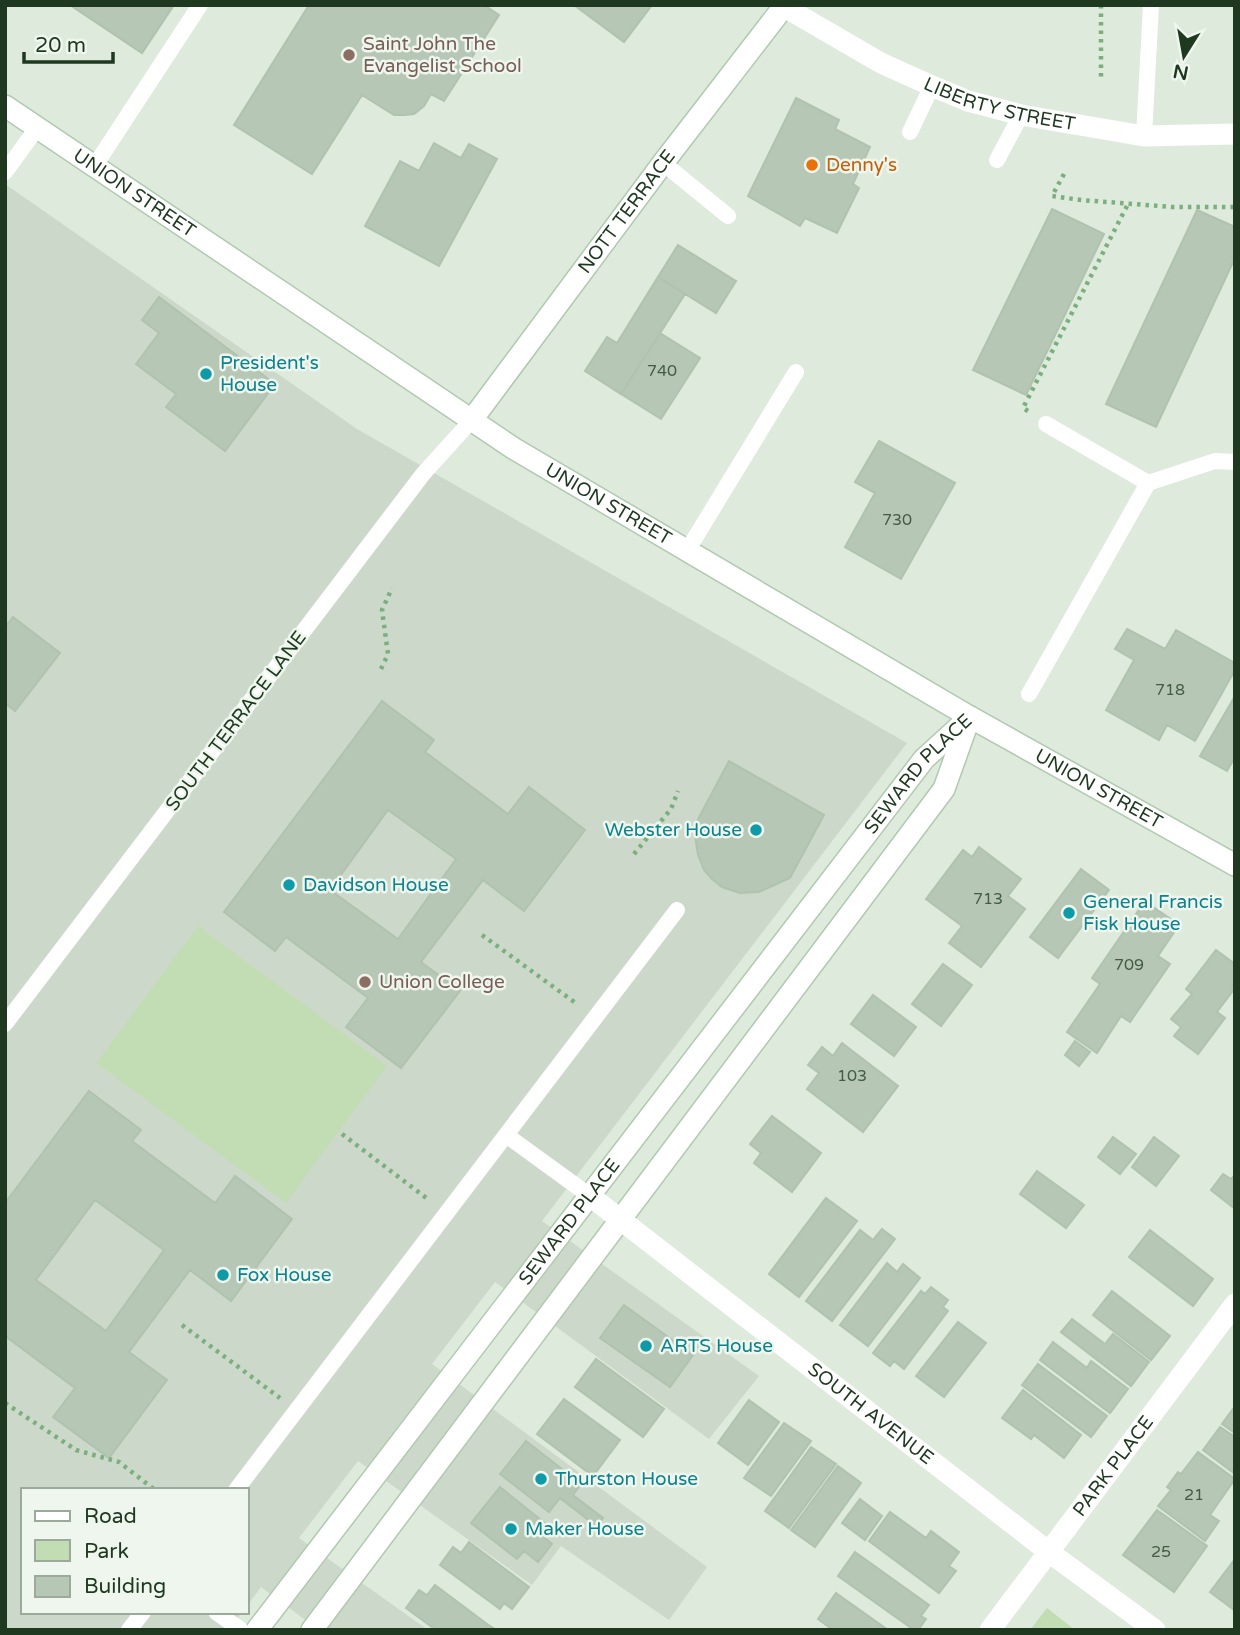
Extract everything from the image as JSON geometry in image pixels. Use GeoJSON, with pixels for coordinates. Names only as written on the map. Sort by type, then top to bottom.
{"type":"FeatureCollection","features":[{"type":"Feature","properties":{"kind":"street","name":"LIBERTY STREET"},"geometry":{"type":"LineString","coordinates":[[783,6],[881,63],[968,101],[1021,116],[1143,136],[1235,134]]}},
{"type":"Feature","properties":{"kind":"street","name":"NOTT TERRACE"},"geometry":{"type":"LineString","coordinates":[[471,421],[783,6]]}},
{"type":"Feature","properties":{"kind":"street","name":"UNION STREET"},"geometry":{"type":"LineString","coordinates":[[5,106],[513,448],[970,717],[1235,865]]}},
{"type":"Feature","properties":{"kind":"street","name":"SEWARD PLACE"},"geometry":{"type":"LineString","coordinates":[[257,1630],[924,759],[970,717]]}},
{"type":"Feature","properties":{"kind":"street","name":"SEWARD PLACE"},"geometry":{"type":"LineString","coordinates":[[312,1630],[944,789],[970,717]]}},
{"type":"Feature","properties":{"kind":"street","name":"SOUTH AVENUE"},"geometry":{"type":"LineString","coordinates":[[590,1196],[1049,1552],[1154,1630]]}},
{"type":"Feature","properties":{"kind":"street","name":"PARK PLACE"},"geometry":{"type":"LineString","coordinates":[[990,1630],[1235,1304]]}},
{"type":"Feature","properties":{"kind":"lane"},"geometry":{"type":"LineString","coordinates":[[94,167],[200,5]]}},
{"type":"Feature","properties":{"kind":"lane"},"geometry":{"type":"LineString","coordinates":[[1143,136],[1151,5]]}},
{"type":"Feature","properties":{"kind":"lane"},"geometry":{"type":"LineString","coordinates":[[910,132],[932,86]]}},
{"type":"Feature","properties":{"kind":"lane"},"geometry":{"type":"LineString","coordinates":[[997,160],[1021,116]]}},
{"type":"Feature","properties":{"kind":"lane"},"geometry":{"type":"LineString","coordinates":[[5,172],[37,128]]}},
{"type":"Feature","properties":{"kind":"lane"},"geometry":{"type":"LineString","coordinates":[[663,163],[728,216]]}},
{"type":"Feature","properties":{"kind":"lane"},"geometry":{"type":"LineString","coordinates":[[687,551],[796,372]]}},
{"type":"Feature","properties":{"kind":"lane","name":"SOUTH TERRACE LANE"},"geometry":{"type":"LineString","coordinates":[[5,1024],[423,474],[471,421]]}},
{"type":"Feature","properties":{"kind":"lane"},"geometry":{"type":"LineString","coordinates":[[1046,424],[1148,483]]}},
{"type":"Feature","properties":{"kind":"lane"},"geometry":{"type":"LineString","coordinates":[[1029,694],[1148,483],[1215,461],[1235,462]]}},
{"type":"Feature","properties":{"kind":"lane"},"geometry":{"type":"LineString","coordinates":[[238,1488],[677,910]]}},
{"type":"Feature","properties":{"kind":"lane"},"geometry":{"type":"LineString","coordinates":[[506,1135],[590,1196]]}},
{"type":"Feature","properties":{"kind":"lane"},"geometry":{"type":"LineString","coordinates":[[130,1630],[142,1614]]}},
{"type":"Feature","properties":{"kind":"lane"},"geometry":{"type":"LineString","coordinates":[[219,1614],[242,1630]]}},
{"type":"Feature","properties":{"kind":"path"},"geometry":{"type":"LineString","coordinates":[[1101,5],[1101,81]]}},
{"type":"Feature","properties":{"kind":"path"},"geometry":{"type":"LineString","coordinates":[[1063,174],[1052,196],[1172,207],[1235,207]]}},
{"type":"Feature","properties":{"kind":"path"},"geometry":{"type":"LineString","coordinates":[[1046,424],[1023,408],[1128,204]]}},
{"type":"Feature","properties":{"kind":"path"},"geometry":{"type":"LineString","coordinates":[[381,669],[388,654],[382,610],[392,588]]}},
{"type":"Feature","properties":{"kind":"path"},"geometry":{"type":"LineString","coordinates":[[634,854],[671,809],[678,792]]}},
{"type":"Feature","properties":{"kind":"path"},"geometry":{"type":"LineString","coordinates":[[482,935],[596,1017]]}},
{"type":"Feature","properties":{"kind":"path"},"geometry":{"type":"LineString","coordinates":[[342,1135],[446,1213]]}},
{"type":"Feature","properties":{"kind":"path"},"geometry":{"type":"LineString","coordinates":[[182,1325],[297,1410]]}},
{"type":"Feature","properties":{"kind":"path"},"geometry":{"type":"LineString","coordinates":[[5,1403],[76,1450],[119,1462],[152,1488]]}},
{"type":"Feature","properties":{"kind":"shaded area","name":"Union College"},"geometry":{"type":"Polygon","coordinates":[[[5,184],[357,429],[907,743],[542,1221],[759,1376],[709,1439],[495,1282],[432,1364],[707,1567],[669,1620],[561,1546],[532,1585],[358,1461],[299,1538],[428,1630],[319,1630],[261,1587],[248,1605],[248,1488],[21,1488],[21,1614],[240,1614],[228,1630],[5,1630],[5,184]]]}},
{"type":"Feature","properties":{"kind":"green space"},"geometry":{"type":"Polygon","coordinates":[[[198,926],[387,1066],[286,1203],[96,1063],[198,926]]]}},
{"type":"Feature","properties":{"kind":"green space"},"geometry":{"type":"Polygon","coordinates":[[[1047,1608],[1075,1630],[1030,1630],[1047,1608]]]}},
{"type":"Feature","properties":{"kind":"building"},"geometry":{"type":"Polygon","coordinates":[[[70,5],[174,5],[142,53],[70,5]]]}},
{"type":"Feature","properties":{"kind":"building"},"geometry":{"type":"Polygon","coordinates":[[[309,5],[484,5],[499,15],[444,101],[431,94],[424,106],[414,114],[394,115],[362,95],[312,174],[234,125],[309,5]]]}},
{"type":"Feature","properties":{"kind":"building"},"geometry":{"type":"Polygon","coordinates":[[[574,5],[652,5],[624,42],[574,5]]]}},
{"type":"Feature","properties":{"kind":"building","name":"Denny's"},"geometry":{"type":"Polygon","coordinates":[[[796,98],[839,120],[835,129],[870,147],[853,184],[859,188],[837,233],[805,218],[800,226],[748,196],[796,98]]]}},
{"type":"Feature","properties":{"kind":"building"},"geometry":{"type":"Polygon","coordinates":[[[434,143],[461,158],[469,144],[497,159],[439,266],[365,226],[400,161],[419,171],[434,143]]]}},
{"type":"Feature","properties":{"kind":"building"},"geometry":{"type":"Polygon","coordinates":[[[1052,209],[1104,234],[1026,395],[973,370],[1052,209]]]}},
{"type":"Feature","properties":{"kind":"building"},"geometry":{"type":"Polygon","coordinates":[[[1197,210],[1235,227],[1235,258],[1156,427],[1106,404],[1197,210]]]}},
{"type":"Feature","properties":{"kind":"building"},"geometry":{"type":"Polygon","coordinates":[[[678,245],[736,281],[716,313],[658,277],[678,245]]]}},
{"type":"Feature","properties":{"kind":"building"},"geometry":{"type":"Polygon","coordinates":[[[658,277],[685,294],[621,394],[585,371],[607,337],[617,343],[658,277]]]}},
{"type":"Feature","properties":{"kind":"building","name":"President's House"},"geometry":{"type":"Polygon","coordinates":[[[159,297],[275,384],[225,451],[166,407],[176,394],[136,364],[159,333],[142,320],[159,297]]]}},
{"type":"Feature","properties":{"kind":"building"},"geometry":{"type":"Polygon","coordinates":[[[660,333],[700,358],[661,419],[621,394],[660,333]]]}},
{"type":"Feature","properties":{"kind":"building"},"geometry":{"type":"Polygon","coordinates":[[[879,441],[955,483],[901,579],[845,547],[875,493],[855,482],[879,441]]]}},
{"type":"Feature","properties":{"kind":"building"},"geometry":{"type":"Polygon","coordinates":[[[13,617],[60,653],[15,711],[5,703],[5,627],[13,617]]]}},
{"type":"Feature","properties":{"kind":"building"},"geometry":{"type":"Polygon","coordinates":[[[1127,629],[1165,649],[1176,630],[1235,663],[1235,670],[1195,741],[1167,725],[1159,740],[1106,710],[1134,660],[1115,649],[1127,629]]]}},
{"type":"Feature","properties":{"kind":"building"},"geometry":{"type":"Polygon","coordinates":[[[1235,696],[1235,757],[1227,771],[1200,756],[1235,696]]]}},
{"type":"Feature","properties":{"kind":"building","name":"Davidson House"},"geometry":{"type":"Polygon","coordinates":[[[382,701],[434,740],[425,752],[508,814],[529,787],[585,830],[524,911],[483,880],[421,962],[460,991],[401,1068],[346,1027],[368,998],[286,937],[275,951],[224,912],[382,701]],[[388,810],[330,890],[398,939],[456,859],[388,810]]]}},
{"type":"Feature","properties":{"kind":"building","name":"Webster House"},"geometry":{"type":"Polygon","coordinates":[[[729,761],[824,815],[790,878],[759,892],[740,893],[722,887],[704,870],[698,855],[696,823],[729,761]]]}},
{"type":"Feature","properties":{"kind":"building"},"geometry":{"type":"Polygon","coordinates":[[[979,847],[1021,879],[1008,896],[1025,909],[981,967],[949,943],[962,926],[926,899],[963,850],[972,857],[979,847]]]}},
{"type":"Feature","properties":{"kind":"building","name":"General Francis Fisk House"},"geometry":{"type":"Polygon","coordinates":[[[1081,869],[1109,890],[1058,958],[1030,937],[1081,869]]]}},
{"type":"Feature","properties":{"kind":"building"},"geometry":{"type":"Polygon","coordinates":[[[1145,901],[1179,925],[1158,956],[1170,964],[1130,1022],[1121,1016],[1097,1053],[1067,1032],[1100,984],[1092,978],[1145,901]]]}},
{"type":"Feature","properties":{"kind":"building"},"geometry":{"type":"Polygon","coordinates":[[[1216,950],[1235,964],[1235,988],[1217,1012],[1225,1018],[1198,1054],[1174,1036],[1181,1027],[1171,1019],[1192,994],[1186,989],[1216,950]]]}},
{"type":"Feature","properties":{"kind":"building"},"geometry":{"type":"Polygon","coordinates":[[[943,964],[972,985],[941,1026],[912,1004],[943,964]]]}},
{"type":"Feature","properties":{"kind":"building"},"geometry":{"type":"Polygon","coordinates":[[[873,995],[916,1027],[894,1056],[851,1024],[873,995]]]}},
{"type":"Feature","properties":{"kind":"building"},"geometry":{"type":"Polygon","coordinates":[[[1075,1041],[1090,1052],[1079,1066],[1065,1055],[1075,1041]]]}},
{"type":"Feature","properties":{"kind":"building"},"geometry":{"type":"Polygon","coordinates":[[[842,1043],[898,1086],[863,1132],[807,1089],[819,1073],[808,1065],[822,1047],[833,1056],[842,1043]]]}},
{"type":"Feature","properties":{"kind":"building","name":"Fox House"},"geometry":{"type":"Polygon","coordinates":[[[89,1091],[141,1130],[132,1141],[215,1203],[235,1176],[292,1219],[231,1301],[190,1270],[129,1352],[167,1380],[109,1458],[53,1417],[75,1388],[5,1336],[5,1203],[89,1091]],[[95,1200],[36,1280],[106,1331],[164,1250],[95,1200]]]}},
{"type":"Feature","properties":{"kind":"building"},"geometry":{"type":"Polygon","coordinates":[[[772,1116],[821,1153],[792,1192],[754,1163],[761,1153],[750,1144],[772,1116]]]}},
{"type":"Feature","properties":{"kind":"building"},"geometry":{"type":"Polygon","coordinates":[[[1113,1137],[1136,1154],[1120,1174],[1098,1157],[1113,1137]]]}},
{"type":"Feature","properties":{"kind":"building"},"geometry":{"type":"Polygon","coordinates":[[[1154,1137],[1179,1156],[1156,1186],[1132,1167],[1154,1137]]]}},
{"type":"Feature","properties":{"kind":"building"},"geometry":{"type":"Polygon","coordinates":[[[1037,1171],[1084,1205],[1066,1228],[1020,1194],[1037,1171]]]}},
{"type":"Feature","properties":{"kind":"building"},"geometry":{"type":"Polygon","coordinates":[[[1223,1174],[1231,1179],[1235,1175],[1235,1209],[1211,1190],[1223,1174]]]}},
{"type":"Feature","properties":{"kind":"building"},"geometry":{"type":"Polygon","coordinates":[[[826,1198],[857,1221],[799,1297],[769,1274],[826,1198]]]}},
{"type":"Feature","properties":{"kind":"building"},"geometry":{"type":"Polygon","coordinates":[[[882,1229],[895,1239],[832,1321],[806,1301],[860,1230],[873,1240],[882,1229]]]}},
{"type":"Feature","properties":{"kind":"building"},"geometry":{"type":"Polygon","coordinates":[[[1150,1230],[1213,1279],[1193,1306],[1129,1257],[1150,1230]]]}},
{"type":"Feature","properties":{"kind":"building"},"geometry":{"type":"Polygon","coordinates":[[[887,1263],[897,1272],[903,1264],[920,1278],[868,1346],[840,1325],[887,1263]]]}},
{"type":"Feature","properties":{"kind":"building"},"geometry":{"type":"Polygon","coordinates":[[[931,1287],[948,1300],[943,1307],[948,1311],[904,1369],[894,1361],[890,1366],[873,1353],[921,1291],[925,1294],[931,1287]]]}},
{"type":"Feature","properties":{"kind":"building"},"geometry":{"type":"Polygon","coordinates":[[[1112,1291],[1170,1336],[1151,1360],[1093,1315],[1112,1291]]]}},
{"type":"Feature","properties":{"kind":"building","name":"ARTS House"},"geometry":{"type":"Polygon","coordinates":[[[624,1305],[693,1355],[670,1387],[600,1338],[624,1305]]]}},
{"type":"Feature","properties":{"kind":"building"},"geometry":{"type":"Polygon","coordinates":[[[1072,1319],[1105,1344],[1113,1334],[1149,1362],[1131,1386],[1061,1332],[1072,1319]]]}},
{"type":"Feature","properties":{"kind":"building"},"geometry":{"type":"Polygon","coordinates":[[[958,1322],[986,1343],[944,1397],[916,1376],[958,1322]]]}},
{"type":"Feature","properties":{"kind":"building"},"geometry":{"type":"Polygon","coordinates":[[[1053,1342],[1087,1368],[1091,1361],[1128,1389],[1110,1413],[1040,1360],[1053,1342]]]}},
{"type":"Feature","properties":{"kind":"building"},"geometry":{"type":"Polygon","coordinates":[[[596,1359],[664,1409],[643,1437],[575,1387],[596,1359]]]}},
{"type":"Feature","properties":{"kind":"building"},"geometry":{"type":"Polygon","coordinates":[[[1038,1364],[1107,1416],[1091,1437],[1022,1385],[1038,1364]]]}},
{"type":"Feature","properties":{"kind":"building"},"geometry":{"type":"Polygon","coordinates":[[[1023,1390],[1081,1435],[1064,1458],[1034,1435],[1031,1439],[1002,1418],[1023,1390]]]}},
{"type":"Feature","properties":{"kind":"building"},"geometry":{"type":"Polygon","coordinates":[[[564,1399],[620,1440],[593,1476],[537,1434],[564,1399]]]}},
{"type":"Feature","properties":{"kind":"building"},"geometry":{"type":"Polygon","coordinates":[[[749,1400],[779,1422],[748,1465],[718,1443],[749,1400]]]}},
{"type":"Feature","properties":{"kind":"building"},"geometry":{"type":"Polygon","coordinates":[[[1235,1406],[1235,1433],[1222,1424],[1235,1406]]]}},
{"type":"Feature","properties":{"kind":"building"},"geometry":{"type":"Polygon","coordinates":[[[784,1423],[811,1441],[771,1496],[744,1478],[784,1423]]]}},
{"type":"Feature","properties":{"kind":"building"},"geometry":{"type":"Polygon","coordinates":[[[1220,1427],[1235,1437],[1235,1474],[1203,1450],[1220,1427]]]}},
{"type":"Feature","properties":{"kind":"building","name":"Thurston House"},"geometry":{"type":"Polygon","coordinates":[[[526,1441],[581,1484],[573,1495],[603,1518],[596,1526],[560,1498],[549,1512],[500,1474],[526,1441]]]}},
{"type":"Feature","properties":{"kind":"building"},"geometry":{"type":"Polygon","coordinates":[[[811,1447],[836,1464],[789,1528],[765,1511],[811,1447]]]}},
{"type":"Feature","properties":{"kind":"building"},"geometry":{"type":"Polygon","coordinates":[[[1198,1452],[1235,1479],[1210,1515],[1219,1521],[1205,1541],[1158,1506],[1171,1490],[1167,1487],[1178,1472],[1181,1474],[1198,1452]]]}},
{"type":"Feature","properties":{"kind":"building"},"geometry":{"type":"Polygon","coordinates":[[[838,1466],[861,1483],[815,1547],[791,1530],[838,1466]]]}},
{"type":"Feature","properties":{"kind":"building","name":"Maker House"},"geometry":{"type":"Polygon","coordinates":[[[500,1487],[547,1525],[540,1534],[552,1544],[538,1562],[524,1551],[517,1559],[471,1523],[500,1487]]]}},
{"type":"Feature","properties":{"kind":"building"},"geometry":{"type":"Polygon","coordinates":[[[860,1499],[882,1516],[865,1540],[842,1523],[860,1499]]]}},
{"type":"Feature","properties":{"kind":"building"},"geometry":{"type":"Polygon","coordinates":[[[1157,1510],[1207,1546],[1174,1592],[1123,1555],[1157,1510]]]}},
{"type":"Feature","properties":{"kind":"building"},"geometry":{"type":"Polygon","coordinates":[[[890,1512],[926,1538],[931,1531],[959,1552],[949,1566],[956,1571],[939,1593],[869,1541],[890,1512]]]}},
{"type":"Feature","properties":{"kind":"building"},"geometry":{"type":"Polygon","coordinates":[[[469,1542],[529,1587],[512,1609],[504,1603],[500,1609],[440,1565],[453,1547],[461,1553],[469,1542]]]}},
{"type":"Feature","properties":{"kind":"building"},"geometry":{"type":"Polygon","coordinates":[[[855,1552],[929,1605],[921,1616],[926,1619],[918,1630],[914,1630],[838,1576],[855,1552]]]}},
{"type":"Feature","properties":{"kind":"building"},"geometry":{"type":"Polygon","coordinates":[[[1235,1559],[1235,1609],[1234,1610],[1210,1592],[1235,1559]]]}},
{"type":"Feature","properties":{"kind":"building"},"geometry":{"type":"Polygon","coordinates":[[[435,1585],[496,1630],[436,1630],[406,1608],[419,1590],[427,1595],[435,1585]]]}},
{"type":"Feature","properties":{"kind":"building"},"geometry":{"type":"Polygon","coordinates":[[[836,1593],[888,1630],[833,1630],[818,1619],[836,1593]]]}},
{"type":"Feature","properties":{"kind":"place","name":"Saint John The Evangelist School"},"geometry":{"type":"Point","coordinates":[349,55]}},
{"type":"Feature","properties":{"kind":"place","name":"Denny's"},"geometry":{"type":"Point","coordinates":[812,165]}},
{"type":"Feature","properties":{"kind":"place","name":"President's House"},"geometry":{"type":"Point","coordinates":[206,374]}},
{"type":"Feature","properties":{"kind":"place","name":"Webster House"},"geometry":{"type":"Point","coordinates":[756,830]}},
{"type":"Feature","properties":{"kind":"place","name":"Davidson House"},"geometry":{"type":"Point","coordinates":[289,885]}},
{"type":"Feature","properties":{"kind":"place","name":"General Francis Fisk House"},"geometry":{"type":"Point","coordinates":[1069,913]}},
{"type":"Feature","properties":{"kind":"place","name":"Union College"},"geometry":{"type":"Point","coordinates":[365,982]}},
{"type":"Feature","properties":{"kind":"place","name":"Fox House"},"geometry":{"type":"Point","coordinates":[223,1275]}},
{"type":"Feature","properties":{"kind":"place","name":"ARTS House"},"geometry":{"type":"Point","coordinates":[646,1346]}},
{"type":"Feature","properties":{"kind":"place","name":"Thurston House"},"geometry":{"type":"Point","coordinates":[541,1479]}},
{"type":"Feature","properties":{"kind":"place","name":"Maker House"},"geometry":{"type":"Point","coordinates":[511,1529]}}]}
